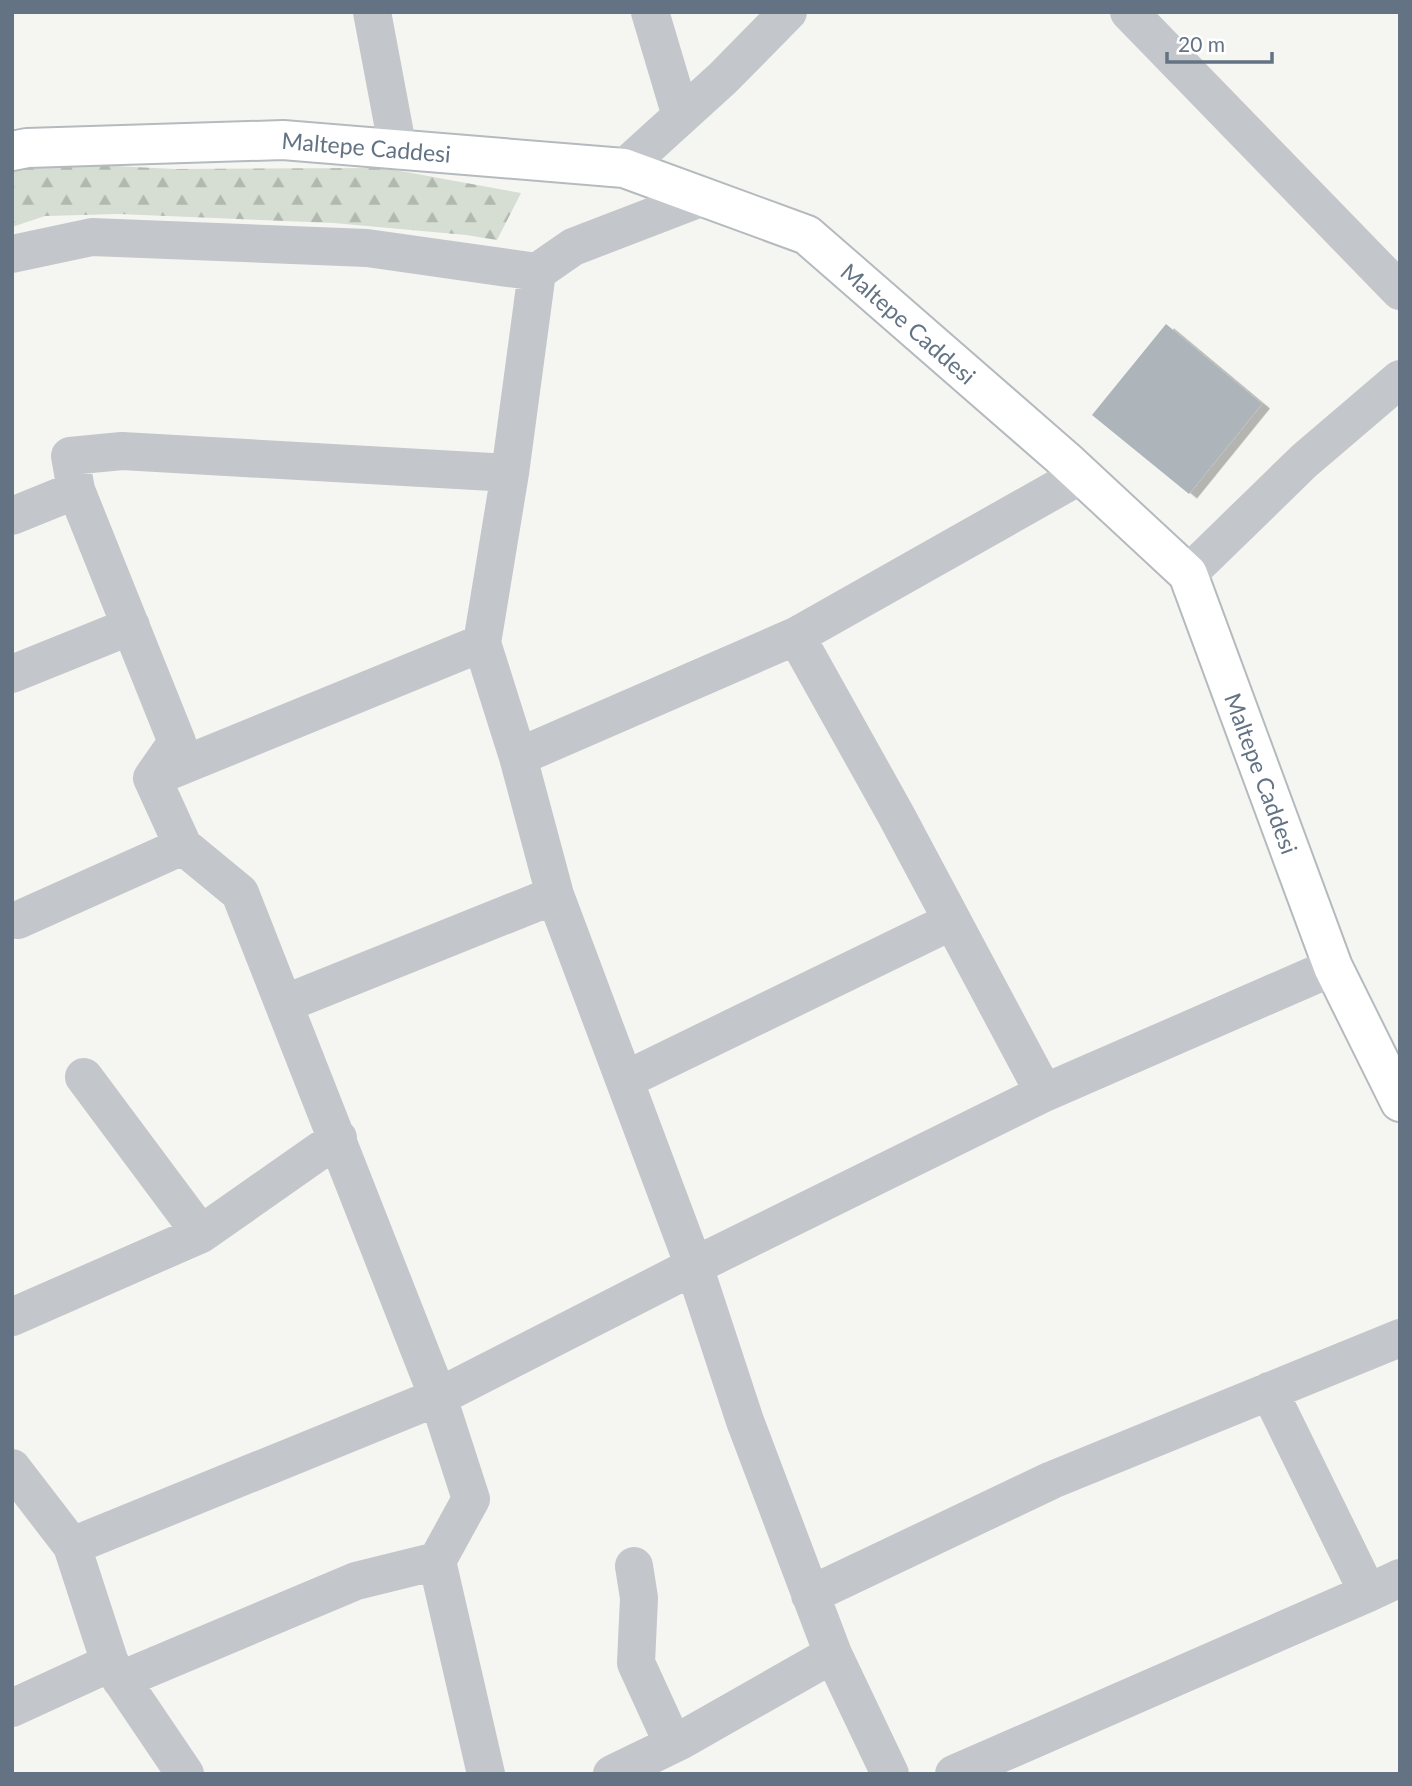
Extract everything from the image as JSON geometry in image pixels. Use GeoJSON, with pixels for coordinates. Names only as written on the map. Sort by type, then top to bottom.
{"type":"FeatureCollection","features":[{"type":"Feature","properties":{"kind":"street"},"geometry":{"type":"LineString","coordinates":[[372,12],[398,150]]}},
{"type":"Feature","properties":{"kind":"street"},"geometry":{"type":"LineString","coordinates":[[650,12],[681,116]]}},
{"type":"Feature","properties":{"kind":"street"},"geometry":{"type":"LineString","coordinates":[[624,168],[723,78],[788,12]]}},
{"type":"Feature","properties":{"kind":"street"},"geometry":{"type":"LineString","coordinates":[[1129,12],[1400,291]]}},
{"type":"Feature","properties":{"kind":"street","name":"Maltepe Caddesi"},"geometry":{"type":"LineString","coordinates":[[12,151],[27,148],[283,141],[624,168],[807,235],[1082,475],[1188,574],[1333,967],[1400,1102]]}},
{"type":"Feature","properties":{"kind":"street"},"geometry":{"type":"LineString","coordinates":[[12,254],[92,237],[367,248],[537,272],[573,247],[703,197]]}},
{"type":"Feature","properties":{"kind":"street"},"geometry":{"type":"LineString","coordinates":[[537,272],[510,473],[482,643],[518,757],[555,895],[694,1266],[745,1421],[810,1595],[833,1654],[890,1774]]}},
{"type":"Feature","properties":{"kind":"street"},"geometry":{"type":"LineString","coordinates":[[1188,574],[1304,461],[1400,379]]}},
{"type":"Feature","properties":{"kind":"street"},"geometry":{"type":"LineString","coordinates":[[152,778],[177,742],[76,490],[69,456],[122,451],[510,473]]}},
{"type":"Feature","properties":{"kind":"street"},"geometry":{"type":"LineString","coordinates":[[518,757],[796,636],[1082,475]]}},
{"type":"Feature","properties":{"kind":"street"},"geometry":{"type":"LineString","coordinates":[[12,516],[76,490]]}},
{"type":"Feature","properties":{"kind":"street"},"geometry":{"type":"LineString","coordinates":[[12,674],[131,626]]}},
{"type":"Feature","properties":{"kind":"street"},"geometry":{"type":"LineString","coordinates":[[796,636],[896,815],[1044,1093]]}},
{"type":"Feature","properties":{"kind":"street"},"geometry":{"type":"LineString","coordinates":[[152,778],[482,643]]}},
{"type":"Feature","properties":{"kind":"street"},"geometry":{"type":"LineString","coordinates":[[152,778],[183,846],[240,893],[438,1397],[471,1499],[437,1561],[486,1774]]}},
{"type":"Feature","properties":{"kind":"street"},"geometry":{"type":"LineString","coordinates":[[18,920],[183,846]]}},
{"type":"Feature","properties":{"kind":"street"},"geometry":{"type":"LineString","coordinates":[[285,1004],[555,895]]}},
{"type":"Feature","properties":{"kind":"street"},"geometry":{"type":"LineString","coordinates":[[625,1080],[952,921]]}},
{"type":"Feature","properties":{"kind":"street"},"geometry":{"type":"LineString","coordinates":[[72,1546],[438,1397],[694,1266],[1044,1093],[1333,967]]}},
{"type":"Feature","properties":{"kind":"street"},"geometry":{"type":"LineString","coordinates":[[84,1077],[201,1234]]}},
{"type":"Feature","properties":{"kind":"street"},"geometry":{"type":"LineString","coordinates":[[12,1317],[201,1234],[338,1138]]}},
{"type":"Feature","properties":{"kind":"street"},"geometry":{"type":"LineString","coordinates":[[810,1595],[1052,1480],[1400,1338]]}},
{"type":"Feature","properties":{"kind":"street"},"geometry":{"type":"LineString","coordinates":[[954,1774],[1384,1586],[1269,1391]]}},
{"type":"Feature","properties":{"kind":"street"},"geometry":{"type":"LineString","coordinates":[[12,1468],[72,1546],[115,1672],[185,1774]]}},
{"type":"Feature","properties":{"kind":"street"},"geometry":{"type":"LineString","coordinates":[[12,1708],[356,1581],[437,1561]]}},
{"type":"Feature","properties":{"kind":"street"},"geometry":{"type":"LineString","coordinates":[[634,1566],[639,1598],[636,1663],[673,1744]]}},
{"type":"Feature","properties":{"kind":"street"},"geometry":{"type":"LineString","coordinates":[[612,1774],[673,1744],[833,1654]]}},
{"type":"Feature","properties":{"kind":"green space"},"geometry":{"type":"Polygon","coordinates":[[[36,162],[174,169],[384,168],[521,193],[497,240],[334,223],[119,214],[45,216],[12,227],[12,167],[36,162]]]}},
{"type":"Feature","properties":{"kind":"building"},"geometry":{"type":"Polygon","coordinates":[[[1166,324],[1262,404],[1189,494],[1092,415],[1166,324]]]}}]}
